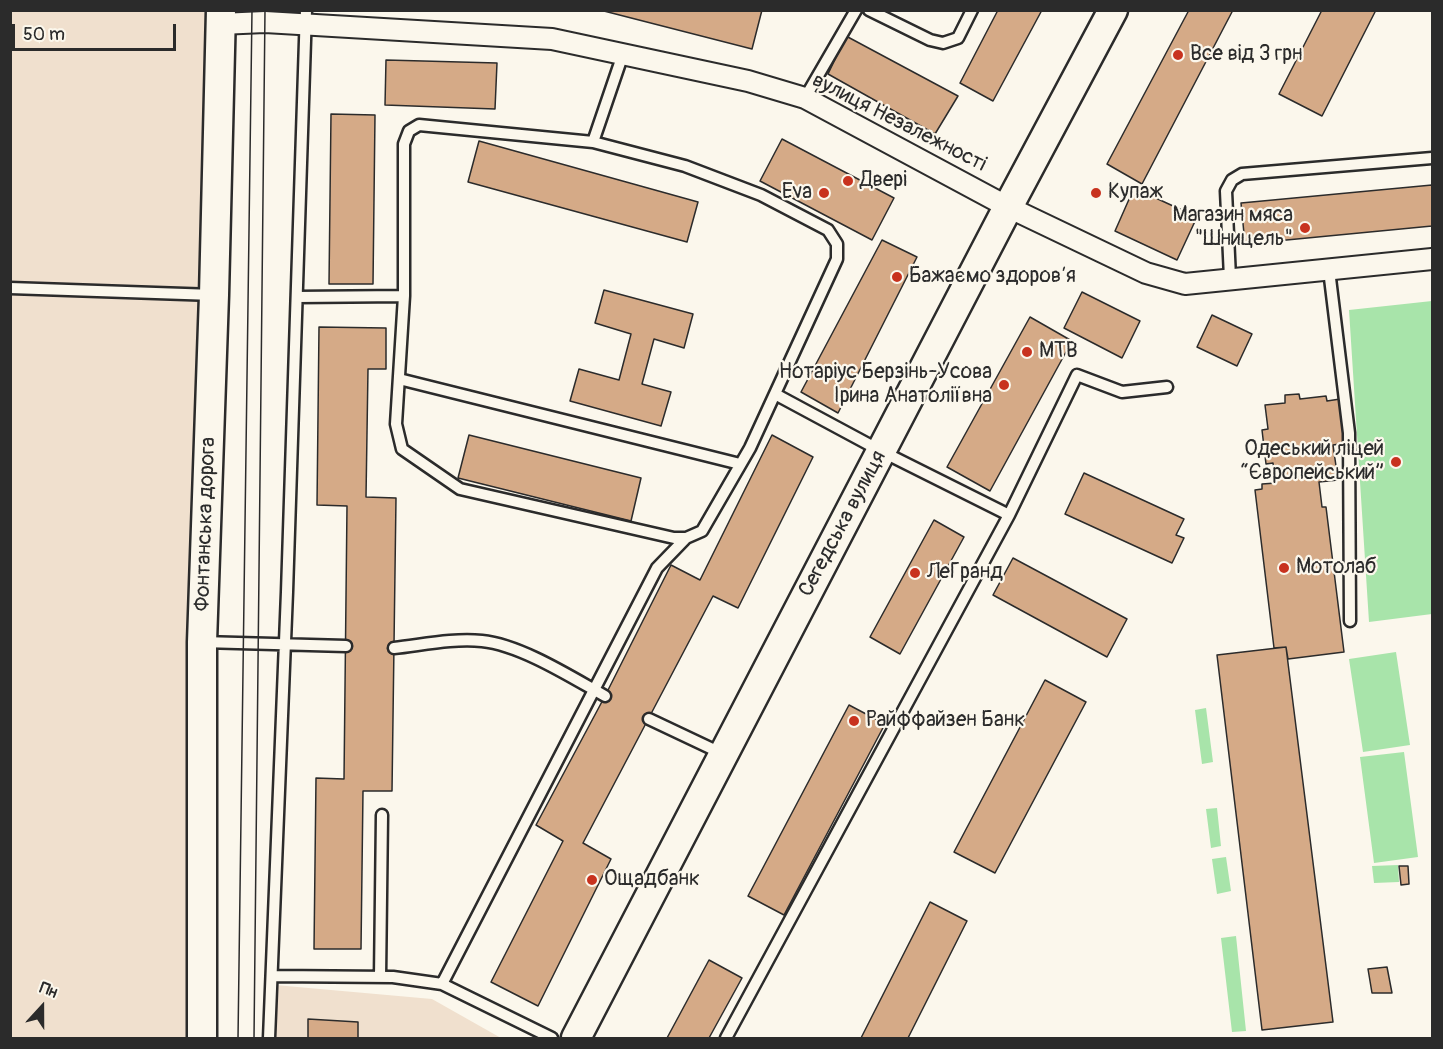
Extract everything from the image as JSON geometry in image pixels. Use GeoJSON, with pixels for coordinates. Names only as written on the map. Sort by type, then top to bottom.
{"type":"FeatureCollection","features":[{"type":"Feature","properties":{"kind":"main road","name":"Сегедська вулиця"},"geometry":{"type":"LineString","coordinates":[[576,1038],[1008,207],[1113,10]]}},
{"type":"Feature","properties":{"kind":"main road","name":"Фонтанська дорога"},"geometry":{"type":"LineString","coordinates":[[202,1038],[202,642],[214,295],[220,17]]}},
{"type":"Feature","properties":{"kind":"street","name":"вулиця Незалежності"},"geometry":{"type":"LineString","coordinates":[[220,17],[265,22],[306,17],[552,39],[748,81],[805,98],[1008,207],[1146,273],[1185,284],[1432,259]]}},
{"type":"Feature","properties":{"kind":"lane"},"geometry":{"type":"LineString","coordinates":[[805,98],[856,10]]}},
{"type":"Feature","properties":{"kind":"lane"},"geometry":{"type":"LineString","coordinates":[[869,10],[943,43],[958,38],[972,10]]}},
{"type":"Feature","properties":{"kind":"lane"},"geometry":{"type":"LineString","coordinates":[[269,1038],[306,17]]}},
{"type":"Feature","properties":{"kind":"lane"},"geometry":{"type":"LineString","coordinates":[[593,142],[623,54]]}},
{"type":"Feature","properties":{"kind":"lane"},"geometry":{"type":"LineString","coordinates":[[442,984],[657,568],[686,538],[702,531],[740,464],[837,259],[837,244],[828,230],[761,195],[696,170],[593,142],[419,124],[409,131],[404,144],[404,296],[396,424],[402,449],[460,489],[674,538],[686,538]]}},
{"type":"Feature","properties":{"kind":"lane"},"geometry":{"type":"LineString","coordinates":[[1230,278],[1226,191],[1232,180],[1242,174],[1432,158]]}},
{"type":"Feature","properties":{"kind":"lane"},"geometry":{"type":"LineString","coordinates":[[1329,270],[1349,433],[1350,621]]}},
{"type":"Feature","properties":{"kind":"lane"},"geometry":{"type":"LineString","coordinates":[[10,288],[214,295]]}},
{"type":"Feature","properties":{"kind":"lane"},"geometry":{"type":"LineString","coordinates":[[297,297],[404,296]]}},
{"type":"Feature","properties":{"kind":"lane"},"geometry":{"type":"LineString","coordinates":[[726,1038],[1009,515],[1077,375],[1122,392],[1167,387]]}},
{"type":"Feature","properties":{"kind":"lane"},"geometry":{"type":"LineString","coordinates":[[399,379],[740,464]]}},
{"type":"Feature","properties":{"kind":"lane"},"geometry":{"type":"LineString","coordinates":[[775,394],[881,451],[1009,515]]}},
{"type":"Feature","properties":{"kind":"lane"},"geometry":{"type":"LineString","coordinates":[[394,648],[468,640],[504,645],[532,657],[605,696]]}},
{"type":"Feature","properties":{"kind":"lane"},"geometry":{"type":"LineString","coordinates":[[202,642],[346,646]]}},
{"type":"Feature","properties":{"kind":"lane"},"geometry":{"type":"LineString","coordinates":[[649,718],[724,754]]}},
{"type":"Feature","properties":{"kind":"lane"},"geometry":{"type":"LineString","coordinates":[[380,977],[382,815]]}},
{"type":"Feature","properties":{"kind":"lane"},"geometry":{"type":"LineString","coordinates":[[272,976],[393,977],[442,984],[552,1038]]}},
{"type":"Feature","properties":{"kind":"shaded area"},"geometry":{"type":"Polygon","coordinates":[[[10,11],[216,11],[194,1038],[11,1038],[10,11]]]}},
{"type":"Feature","properties":{"kind":"shaded area"},"geometry":{"type":"Polygon","coordinates":[[[275,985],[432,999],[501,1038],[274,1038],[275,985]]]}},
{"type":"Feature","properties":{"kind":"green space","name":"Одеський ліцей “Європейський”"},"geometry":{"type":"Polygon","coordinates":[[[1432,301],[1432,614],[1369,622],[1349,310],[1432,301]]]}},
{"type":"Feature","properties":{"kind":"green space"},"geometry":{"type":"Polygon","coordinates":[[[1396,652],[1410,745],[1363,752],[1349,659],[1396,652]]]}},
{"type":"Feature","properties":{"kind":"green space"},"geometry":{"type":"Polygon","coordinates":[[[1206,708],[1213,762],[1202,764],[1195,710],[1206,708]]]}},
{"type":"Feature","properties":{"kind":"green space"},"geometry":{"type":"Polygon","coordinates":[[[1404,752],[1418,857],[1374,863],[1360,757],[1404,752]]]}},
{"type":"Feature","properties":{"kind":"green space"},"geometry":{"type":"Polygon","coordinates":[[[1217,808],[1221,846],[1211,848],[1206,809],[1217,808]]]}},
{"type":"Feature","properties":{"kind":"green space"},"geometry":{"type":"Polygon","coordinates":[[[1226,857],[1231,891],[1217,894],[1212,859],[1226,857]]]}},
{"type":"Feature","properties":{"kind":"green space"},"geometry":{"type":"Polygon","coordinates":[[[1398,865],[1399,882],[1374,883],[1372,866],[1398,865]]]}},
{"type":"Feature","properties":{"kind":"green space"},"geometry":{"type":"Polygon","coordinates":[[[1236,936],[1246,1031],[1232,1032],[1221,938],[1236,936]]]}},
{"type":"Feature","properties":{"kind":"building"},"geometry":{"type":"Polygon","coordinates":[[[600,10],[762,10],[752,49],[600,10]]]}},
{"type":"Feature","properties":{"kind":"building"},"geometry":{"type":"Polygon","coordinates":[[[998,10],[1042,10],[993,101],[960,83],[998,10]]]}},
{"type":"Feature","properties":{"kind":"building"},"geometry":{"type":"Polygon","coordinates":[[[1189,10],[1233,10],[1142,184],[1107,164],[1189,10]]]}},
{"type":"Feature","properties":{"kind":"building"},"geometry":{"type":"Polygon","coordinates":[[[1322,10],[1376,10],[1322,116],[1279,94],[1322,10]]]}},
{"type":"Feature","properties":{"kind":"building"},"geometry":{"type":"Polygon","coordinates":[[[846,36],[958,96],[935,134],[828,74],[846,36]]]}},
{"type":"Feature","properties":{"kind":"building"},"geometry":{"type":"Polygon","coordinates":[[[386,60],[497,63],[495,109],[385,105],[386,60]]]}},
{"type":"Feature","properties":{"kind":"building"},"geometry":{"type":"Polygon","coordinates":[[[331,114],[375,115],[373,284],[329,284],[331,114]]]}},
{"type":"Feature","properties":{"kind":"building"},"geometry":{"type":"Polygon","coordinates":[[[782,139],[894,198],[872,240],[760,181],[782,139]]]}},
{"type":"Feature","properties":{"kind":"building"},"geometry":{"type":"Polygon","coordinates":[[[479,141],[698,202],[687,242],[468,182],[479,141]]]}},
{"type":"Feature","properties":{"kind":"building"},"geometry":{"type":"Polygon","coordinates":[[[1432,185],[1432,226],[1245,244],[1241,203],[1432,185]]]}},
{"type":"Feature","properties":{"kind":"building"},"geometry":{"type":"Polygon","coordinates":[[[1134,188],[1197,217],[1177,260],[1115,231],[1134,188]]]}},
{"type":"Feature","properties":{"kind":"building"},"geometry":{"type":"Polygon","coordinates":[[[882,240],[917,257],[838,413],[801,392],[882,240]]]}},
{"type":"Feature","properties":{"kind":"building"},"geometry":{"type":"Polygon","coordinates":[[[604,290],[693,314],[684,348],[654,339],[642,384],[671,392],[661,426],[570,401],[579,369],[619,380],[631,334],[595,323],[604,290]]]}},
{"type":"Feature","properties":{"kind":"building"},"geometry":{"type":"Polygon","coordinates":[[[1082,292],[1140,321],[1122,358],[1064,328],[1082,292]]]}},
{"type":"Feature","properties":{"kind":"building"},"geometry":{"type":"Polygon","coordinates":[[[1212,315],[1252,334],[1237,366],[1197,347],[1212,315]]]}},
{"type":"Feature","properties":{"kind":"building"},"geometry":{"type":"Polygon","coordinates":[[[1030,317],[1072,341],[990,491],[947,467],[1030,317]]]}},
{"type":"Feature","properties":{"kind":"building"},"geometry":{"type":"Polygon","coordinates":[[[319,327],[386,328],[386,369],[368,369],[366,497],[396,498],[392,791],[363,791],[361,949],[314,949],[316,778],[344,779],[347,506],[317,505],[319,327]]]}},
{"type":"Feature","properties":{"kind":"building"},"geometry":{"type":"Polygon","coordinates":[[[1299,394],[1300,399],[1326,396],[1327,401],[1340,399],[1346,443],[1333,445],[1338,480],[1319,482],[1322,507],[1326,507],[1344,652],[1288,659],[1286,647],[1274,648],[1255,490],[1262,489],[1262,484],[1276,483],[1273,463],[1266,464],[1262,430],[1268,429],[1265,405],[1285,403],[1285,395],[1299,394]]]}},
{"type":"Feature","properties":{"kind":"building"},"geometry":{"type":"Polygon","coordinates":[[[469,435],[641,478],[631,521],[458,478],[469,435]]]}},
{"type":"Feature","properties":{"kind":"building"},"geometry":{"type":"Polygon","coordinates":[[[772,435],[813,457],[738,608],[713,596],[583,843],[611,859],[538,1006],[491,982],[563,841],[536,825],[671,565],[700,580],[772,435]]]}},
{"type":"Feature","properties":{"kind":"building"},"geometry":{"type":"Polygon","coordinates":[[[1084,473],[1184,519],[1176,535],[1184,538],[1172,563],[1065,514],[1084,473]]]}},
{"type":"Feature","properties":{"kind":"building"},"geometry":{"type":"Polygon","coordinates":[[[934,520],[964,537],[900,654],[870,637],[934,520]]]}},
{"type":"Feature","properties":{"kind":"building"},"geometry":{"type":"Polygon","coordinates":[[[1013,558],[1127,619],[1107,657],[993,595],[1013,558]]]}},
{"type":"Feature","properties":{"kind":"building"},"geometry":{"type":"Polygon","coordinates":[[[1286,647],[1333,1022],[1262,1030],[1217,655],[1286,647]]]}},
{"type":"Feature","properties":{"kind":"building"},"geometry":{"type":"Polygon","coordinates":[[[1045,680],[1086,702],[995,873],[954,852],[1045,680]]]}},
{"type":"Feature","properties":{"kind":"building"},"geometry":{"type":"Polygon","coordinates":[[[849,705],[885,724],[784,915],[748,896],[849,705]]]}},
{"type":"Feature","properties":{"kind":"building"},"geometry":{"type":"Polygon","coordinates":[[[1399,866],[1408,866],[1409,884],[1401,885],[1399,866]]]}},
{"type":"Feature","properties":{"kind":"building"},"geometry":{"type":"Polygon","coordinates":[[[930,902],[967,921],[908,1038],[861,1038],[930,902]]]}},
{"type":"Feature","properties":{"kind":"building"},"geometry":{"type":"Polygon","coordinates":[[[709,960],[742,978],[709,1038],[667,1038],[709,960]]]}},
{"type":"Feature","properties":{"kind":"building"},"geometry":{"type":"Polygon","coordinates":[[[1387,967],[1392,993],[1372,993],[1368,969],[1387,967]]]}},
{"type":"Feature","properties":{"kind":"building"},"geometry":{"type":"Polygon","coordinates":[[[308,1019],[358,1022],[358,1038],[308,1038],[308,1019]]]}},
{"type":"Feature","properties":{"kind":"tram line"},"geometry":{"type":"LineString","coordinates":[[238,1038],[252,10]]}},
{"type":"Feature","properties":{"kind":"tram line"},"geometry":{"type":"LineString","coordinates":[[254,1038],[265,10]]}},
{"type":"Feature","properties":{"kind":"place","name":"Все від 3 грн"},"geometry":{"type":"Point","coordinates":[1178,55]}},
{"type":"Feature","properties":{"kind":"place","name":"Двері"},"geometry":{"type":"Point","coordinates":[848,181]}},
{"type":"Feature","properties":{"kind":"place","name":"Eva"},"geometry":{"type":"Point","coordinates":[824,193]}},
{"type":"Feature","properties":{"kind":"place","name":"Купаж"},"geometry":{"type":"Point","coordinates":[1096,193]}},
{"type":"Feature","properties":{"kind":"place","name":"Магазин мяса \"Шницель\""},"geometry":{"type":"Point","coordinates":[1305,228]}},
{"type":"Feature","properties":{"kind":"place","name":"Бажаємо здоровʼя"},"geometry":{"type":"Point","coordinates":[897,277]}},
{"type":"Feature","properties":{"kind":"place","name":"МТВ"},"geometry":{"type":"Point","coordinates":[1027,352]}},
{"type":"Feature","properties":{"kind":"place","name":"Нотаріус Берзінь-Усова Ірина Анатоліївна"},"geometry":{"type":"Point","coordinates":[1004,385]}},
{"type":"Feature","properties":{"kind":"place","name":"Одеський ліцей “Європейський”"},"geometry":{"type":"Point","coordinates":[1396,462]}},
{"type":"Feature","properties":{"kind":"place","name":"Мотолаб"},"geometry":{"type":"Point","coordinates":[1284,568]}},
{"type":"Feature","properties":{"kind":"place","name":"ЛеГранд"},"geometry":{"type":"Point","coordinates":[915,573]}},
{"type":"Feature","properties":{"kind":"place","name":"Райффайзен Банк"},"geometry":{"type":"Point","coordinates":[854,721]}},
{"type":"Feature","properties":{"kind":"place","name":"Ощадбанк"},"geometry":{"type":"Point","coordinates":[592,880]}}]}
